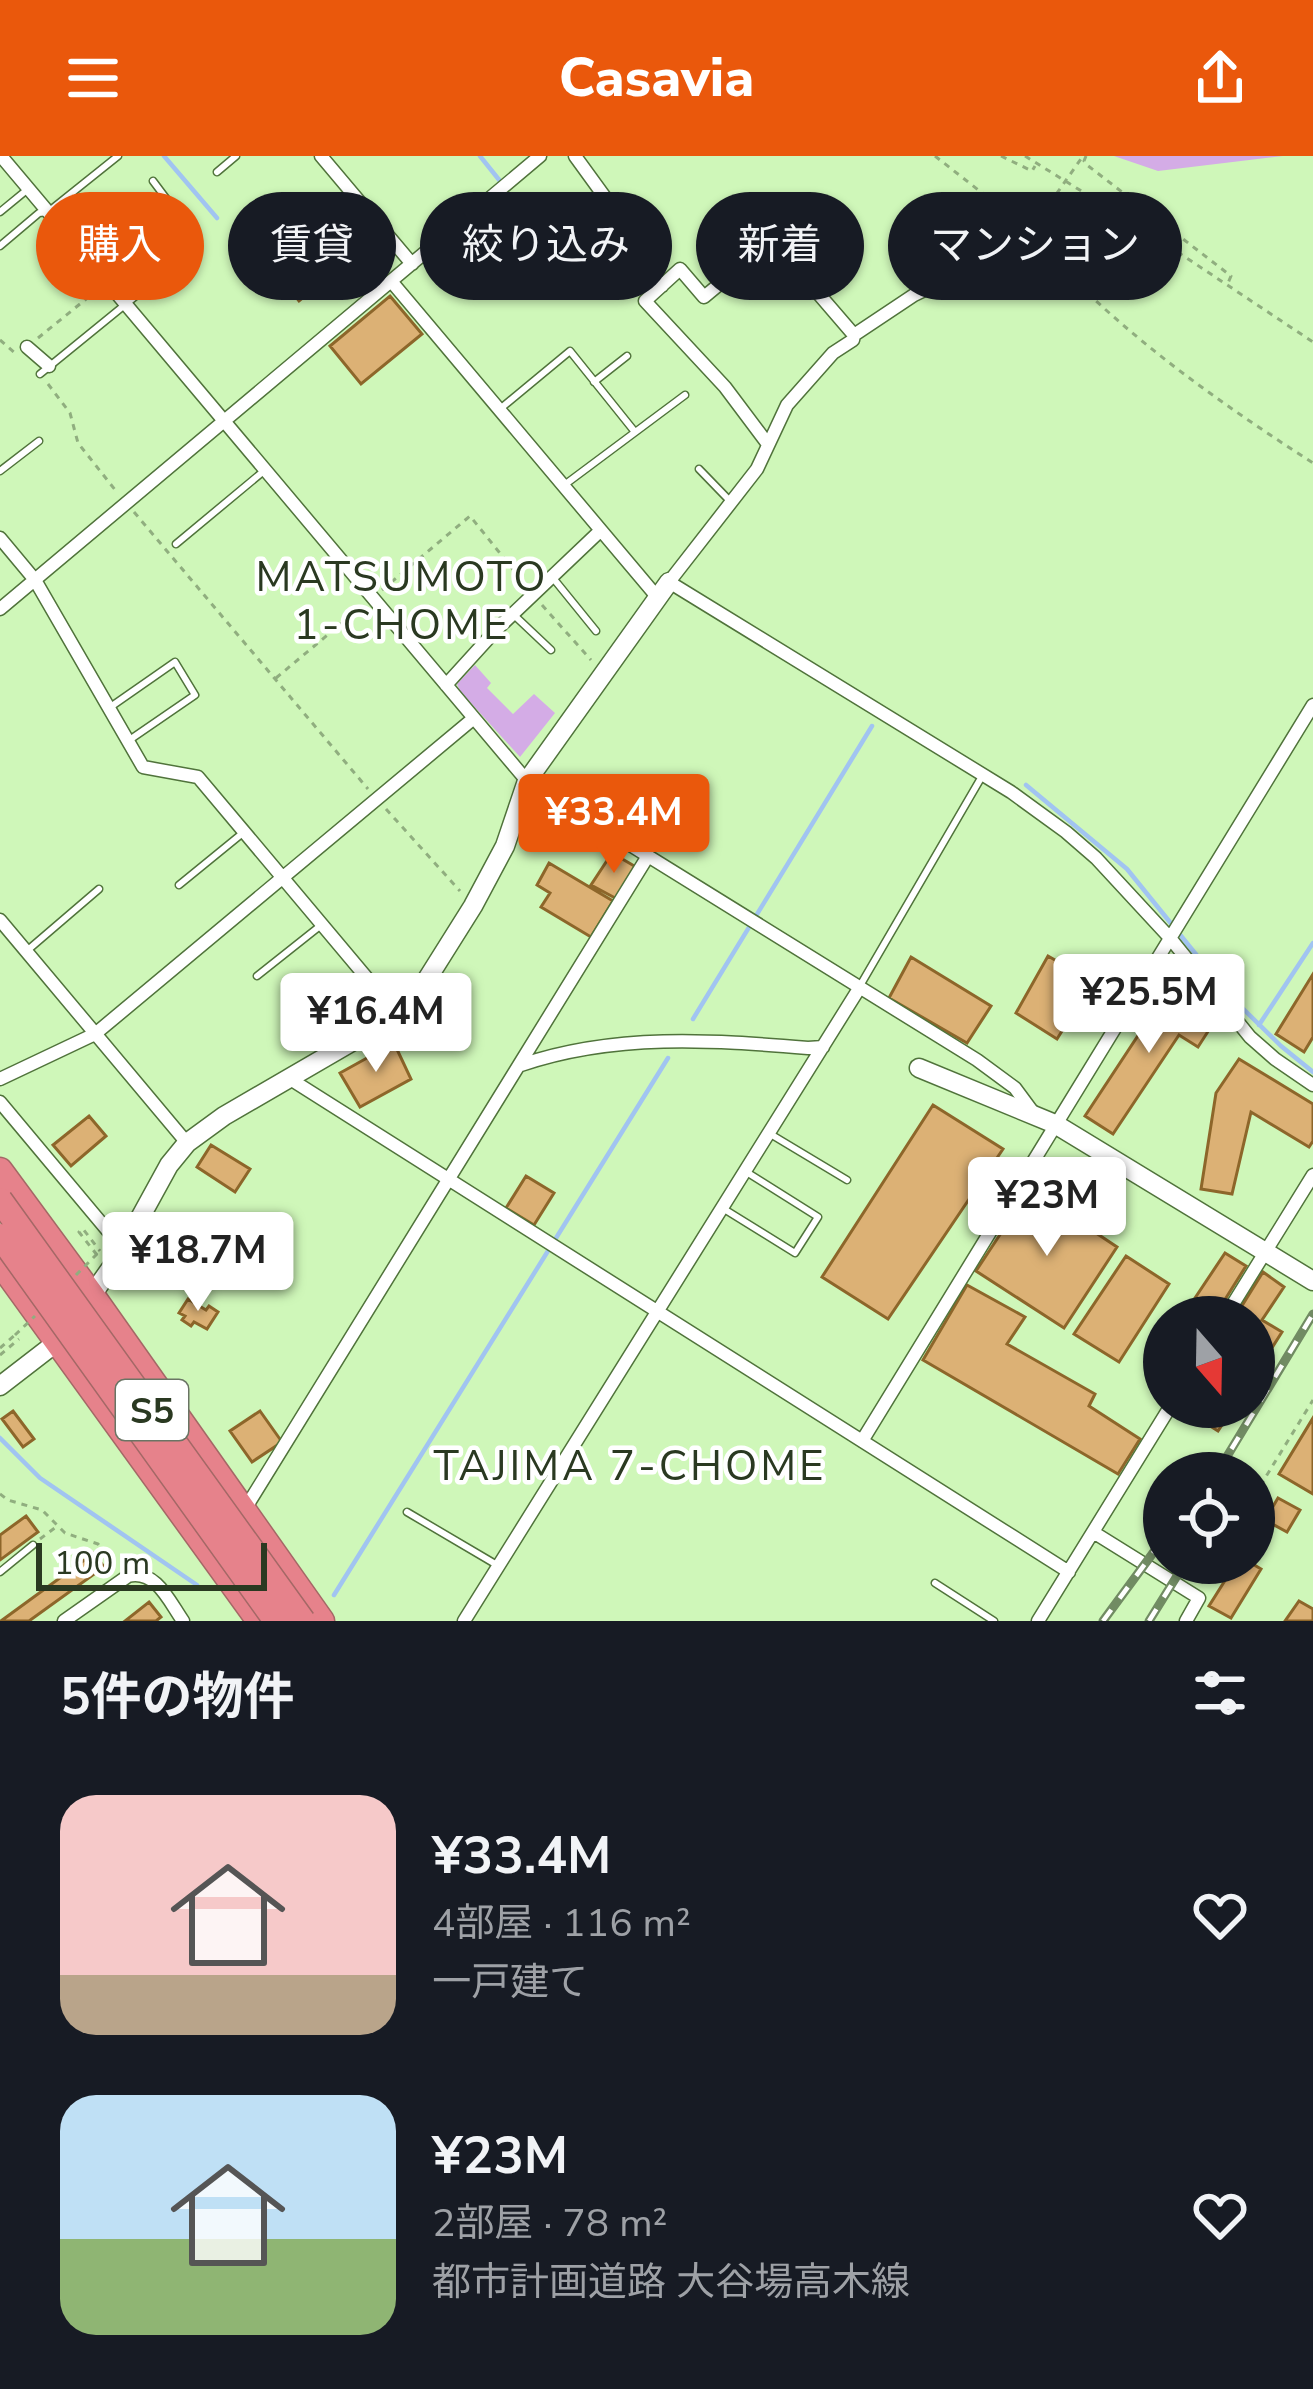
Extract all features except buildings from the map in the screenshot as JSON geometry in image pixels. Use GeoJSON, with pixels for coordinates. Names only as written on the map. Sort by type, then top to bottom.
{"type":"FeatureCollection","features":[{"type":"Feature","properties":{"kind":"highway"},"geometry":{"type":"LineString","coordinates":[[0,1170],[322,1621]]}},
{"type":"Feature","properties":{"kind":"highway","name":"S5"},"geometry":{"type":"LineString","coordinates":[[0,1200],[303,1621]]}},
{"type":"Feature","properties":{"kind":"highway","name":"S5"},"geometry":{"type":"LineString","coordinates":[[0,1236],[275,1621]]}},
{"type":"Feature","properties":{"kind":"highway"},"geometry":{"type":"LineString","coordinates":[[0,1263],[259,1621]]}},
{"type":"Feature","properties":{"kind":"street"},"geometry":{"type":"LineString","coordinates":[[1,156],[36,198]]}},
{"type":"Feature","properties":{"kind":"street"},"geometry":{"type":"LineString","coordinates":[[321,156],[412,263]]}},
{"type":"Feature","properties":{"kind":"street"},"geometry":{"type":"LineString","coordinates":[[396,277],[540,156]]}},
{"type":"Feature","properties":{"kind":"street"},"geometry":{"type":"LineString","coordinates":[[575,156],[601,192]]}},
{"type":"Feature","properties":{"kind":"street"},"geometry":{"type":"LineString","coordinates":[[672,277],[680,269],[704,297],[780,249],[854,335]]}},
{"type":"Feature","properties":{"kind":"street"},"geometry":{"type":"LineString","coordinates":[[396,287],[601,531],[664,590],[983,775],[1066,832],[1170,937],[1250,1037],[1313,1084]]}},
{"type":"Feature","properties":{"kind":"street"},"geometry":{"type":"LineString","coordinates":[[122,300],[527,781],[977,1060],[1015,1088],[1036,1116]]}},
{"type":"Feature","properties":{"kind":"street"},"geometry":{"type":"LineString","coordinates":[[0,609],[368,300]]}},
{"type":"Feature","properties":{"kind":"street"},"geometry":{"type":"LineString","coordinates":[[646,300],[725,387],[767,443]]}},
{"type":"Feature","properties":{"kind":"street"},"geometry":{"type":"LineString","coordinates":[[0,1386],[57,1342],[123,1249],[151,1193],[187,1143],[287,1077],[398,1015],[419,992],[505,846],[527,781],[757,469],[787,405],[833,353],[906,300]]}},
{"type":"Feature","properties":{"kind":"street"},"geometry":{"type":"LineString","coordinates":[[27,347],[44,370]]}},
{"type":"Feature","properties":{"kind":"street"},"geometry":{"type":"LineString","coordinates":[[446,685],[601,531]]}},
{"type":"Feature","properties":{"kind":"street"},"geometry":{"type":"LineString","coordinates":[[0,538],[35,580],[143,766],[198,777],[398,1015]]}},
{"type":"Feature","properties":{"kind":"street"},"geometry":{"type":"LineString","coordinates":[[862,1441],[1313,705]]}},
{"type":"Feature","properties":{"kind":"street"},"geometry":{"type":"LineString","coordinates":[[0,1079],[95,1034],[474,718]]}},
{"type":"Feature","properties":{"kind":"street"},"geometry":{"type":"LineString","coordinates":[[244,1509],[648,856]]}},
{"type":"Feature","properties":{"kind":"street"},"geometry":{"type":"LineString","coordinates":[[0,920],[187,1143]]}},
{"type":"Feature","properties":{"kind":"street"},"geometry":{"type":"LineString","coordinates":[[464,1621],[860,987]]}},
{"type":"Feature","properties":{"kind":"street"},"geometry":{"type":"LineString","coordinates":[[520,1065],[581,1048],[671,1040],[823,1046]]}},
{"type":"Feature","properties":{"kind":"street"},"geometry":{"type":"LineString","coordinates":[[919,1068],[1055,1124],[1313,1281]]}},
{"type":"Feature","properties":{"kind":"street"},"geometry":{"type":"LineString","coordinates":[[287,1077],[1069,1572]]}},
{"type":"Feature","properties":{"kind":"street"},"geometry":{"type":"LineString","coordinates":[[0,1102],[123,1249]]}},
{"type":"Feature","properties":{"kind":"street"},"geometry":{"type":"LineString","coordinates":[[1238,1296],[1313,1175]]}},
{"type":"Feature","properties":{"kind":"street"},"geometry":{"type":"LineString","coordinates":[[1038,1621],[1157,1428]]}},
{"type":"Feature","properties":{"kind":"street"},"geometry":{"type":"LineString","coordinates":[[1093,1532],[1199,1598],[1186,1621]]}},
{"type":"Feature","properties":{"kind":"street"},"geometry":{"type":"LineString","coordinates":[[64,1621],[139,1574],[153,1579],[179,1620]]}},
{"type":"Feature","properties":{"kind":"lane"},"geometry":{"type":"LineString","coordinates":[[73,192],[118,156]]}},
{"type":"Feature","properties":{"kind":"lane"},"geometry":{"type":"LineString","coordinates":[[217,172],[236,156]]}},
{"type":"Feature","properties":{"kind":"lane"},"geometry":{"type":"LineString","coordinates":[[153,181],[161,192]]}},
{"type":"Feature","properties":{"kind":"lane"},"geometry":{"type":"LineString","coordinates":[[0,212],[28,189]]}},
{"type":"Feature","properties":{"kind":"lane"},"geometry":{"type":"LineString","coordinates":[[0,246],[36,216]]}},
{"type":"Feature","properties":{"kind":"lane"},"geometry":{"type":"LineString","coordinates":[[44,370],[129,300]]}},
{"type":"Feature","properties":{"kind":"lane"},"geometry":{"type":"LineString","coordinates":[[499,410],[570,351],[635,432]]}},
{"type":"Feature","properties":{"kind":"lane"},"geometry":{"type":"LineString","coordinates":[[594,382],[627,356]]}},
{"type":"Feature","properties":{"kind":"lane"},"geometry":{"type":"LineString","coordinates":[[563,486],[685,395]]}},
{"type":"Feature","properties":{"kind":"lane"},"geometry":{"type":"LineString","coordinates":[[0,471],[39,441]]}},
{"type":"Feature","properties":{"kind":"lane"},"geometry":{"type":"LineString","coordinates":[[699,469],[730,501]]}},
{"type":"Feature","properties":{"kind":"lane"},"geometry":{"type":"LineString","coordinates":[[176,544],[265,470]]}},
{"type":"Feature","properties":{"kind":"lane"},"geometry":{"type":"LineString","coordinates":[[552,577],[596,631]]}},
{"type":"Feature","properties":{"kind":"lane"},"geometry":{"type":"LineString","coordinates":[[513,614],[551,650]]}},
{"type":"Feature","properties":{"kind":"lane"},"geometry":{"type":"LineString","coordinates":[[109,708],[176,662],[195,695],[128,741]]}},
{"type":"Feature","properties":{"kind":"lane"},"geometry":{"type":"LineString","coordinates":[[860,987],[983,775]]}},
{"type":"Feature","properties":{"kind":"lane"},"geometry":{"type":"LineString","coordinates":[[178,885],[244,832]]}},
{"type":"Feature","properties":{"kind":"lane"},"geometry":{"type":"LineString","coordinates":[[26,951],[99,889]]}},
{"type":"Feature","properties":{"kind":"lane"},"geometry":{"type":"LineString","coordinates":[[257,976],[322,924]]}},
{"type":"Feature","properties":{"kind":"lane"},"geometry":{"type":"LineString","coordinates":[[769,1133],[847,1180]]}},
{"type":"Feature","properties":{"kind":"lane"},"geometry":{"type":"LineString","coordinates":[[722,1208],[795,1252],[818,1217],[745,1171]]}},
{"type":"Feature","properties":{"kind":"lane"},"geometry":{"type":"LineString","coordinates":[[407,1512],[498,1566]]}},
{"type":"Feature","properties":{"kind":"lane"},"geometry":{"type":"LineString","coordinates":[[0,1572],[33,1545]]}},
{"type":"Feature","properties":{"kind":"lane"},"geometry":{"type":"LineString","coordinates":[[934,1583],[994,1621]]}},
{"type":"Feature","properties":{"kind":"path"},"geometry":{"type":"LineString","coordinates":[[935,156],[981,192]]}},
{"type":"Feature","properties":{"kind":"path"},"geometry":{"type":"LineString","coordinates":[[1001,156],[1032,171],[1036,164]]}},
{"type":"Feature","properties":{"kind":"path"},"geometry":{"type":"LineString","coordinates":[[1025,156],[1313,342]]}},
{"type":"Feature","properties":{"kind":"path"},"geometry":{"type":"LineString","coordinates":[[1085,156],[1030,232],[1045,253],[1122,325],[1238,414],[1313,463]]}},
{"type":"Feature","properties":{"kind":"path"},"geometry":{"type":"LineString","coordinates":[[1085,156],[1087,165],[1232,276],[1227,284]]}},
{"type":"Feature","properties":{"kind":"path"},"geometry":{"type":"LineString","coordinates":[[27,347],[78,300]]}},
{"type":"Feature","properties":{"kind":"path"},"geometry":{"type":"LineString","coordinates":[[0,340],[44,370],[70,413],[78,443],[275,679],[470,516],[605,675]]}},
{"type":"Feature","properties":{"kind":"path"},"geometry":{"type":"LineString","coordinates":[[0,1351],[17,1337]]}},
{"type":"Feature","properties":{"kind":"path"},"geometry":{"type":"LineString","coordinates":[[1275,1462],[1313,1400]]}},
{"type":"Feature","properties":{"kind":"path"},"geometry":{"type":"LineString","coordinates":[[0,1494],[42,1510],[65,1533],[98,1544],[124,1580]]}},
{"type":"Feature","properties":{"kind":"path"},"geometry":{"type":"LineString","coordinates":[[33,1545],[58,1526]]}},
{"type":"Feature","properties":{"kind":"path"},"geometry":{"type":"LineString","coordinates":[[1194,1594],[1200,1584]]}},
{"type":"Feature","properties":{"kind":"shaded area"},"geometry":{"type":"Polygon","coordinates":[[[1114,156],[1283,156],[1158,171],[1114,156]]]}},
{"type":"Feature","properties":{"kind":"shaded area"},"geometry":{"type":"Polygon","coordinates":[[[475,665],[491,683],[487,688],[513,714],[534,694],[555,713],[520,757],[460,691],[457,684],[475,665]]]}},
{"type":"Feature","properties":{"kind":"waterway"},"geometry":{"type":"LineString","coordinates":[[164,156],[217,218]]}},
{"type":"Feature","properties":{"kind":"waterway"},"geometry":{"type":"LineString","coordinates":[[480,156],[500,181]]}},
{"type":"Feature","properties":{"kind":"waterway"},"geometry":{"type":"LineString","coordinates":[[693,1019],[872,726]]}},
{"type":"Feature","properties":{"kind":"waterway"},"geometry":{"type":"LineString","coordinates":[[1026,785],[1127,869],[1228,994],[1313,1072]]}},
{"type":"Feature","properties":{"kind":"waterway"},"geometry":{"type":"LineString","coordinates":[[1259,1025],[1313,943]]}},
{"type":"Feature","properties":{"kind":"waterway"},"geometry":{"type":"LineString","coordinates":[[334,1595],[668,1058]]}},
{"type":"Feature","properties":{"kind":"waterway"},"geometry":{"type":"LineString","coordinates":[[0,1438],[40,1478],[197,1585]]}},
{"type":"Feature","properties":{"kind":"railway"},"geometry":{"type":"LineString","coordinates":[[1230,1452],[1313,1314]]}},
{"type":"Feature","properties":{"kind":"railway"},"geometry":{"type":"LineString","coordinates":[[1103,1621],[1143,1567]]}},
{"type":"Feature","properties":{"kind":"railway"},"geometry":{"type":"LineString","coordinates":[[1149,1621],[1172,1584]]}},
{"type":"Feature","properties":{"kind":"district","name":"MATSUMOTO 1-CHOME"},"geometry":{"type":"Point","coordinates":[402,600]}},
{"type":"Feature","properties":{"kind":"district","name":"TAJIMA 7-CHOME"},"geometry":{"type":"Point","coordinates":[630,1465]}}]}
